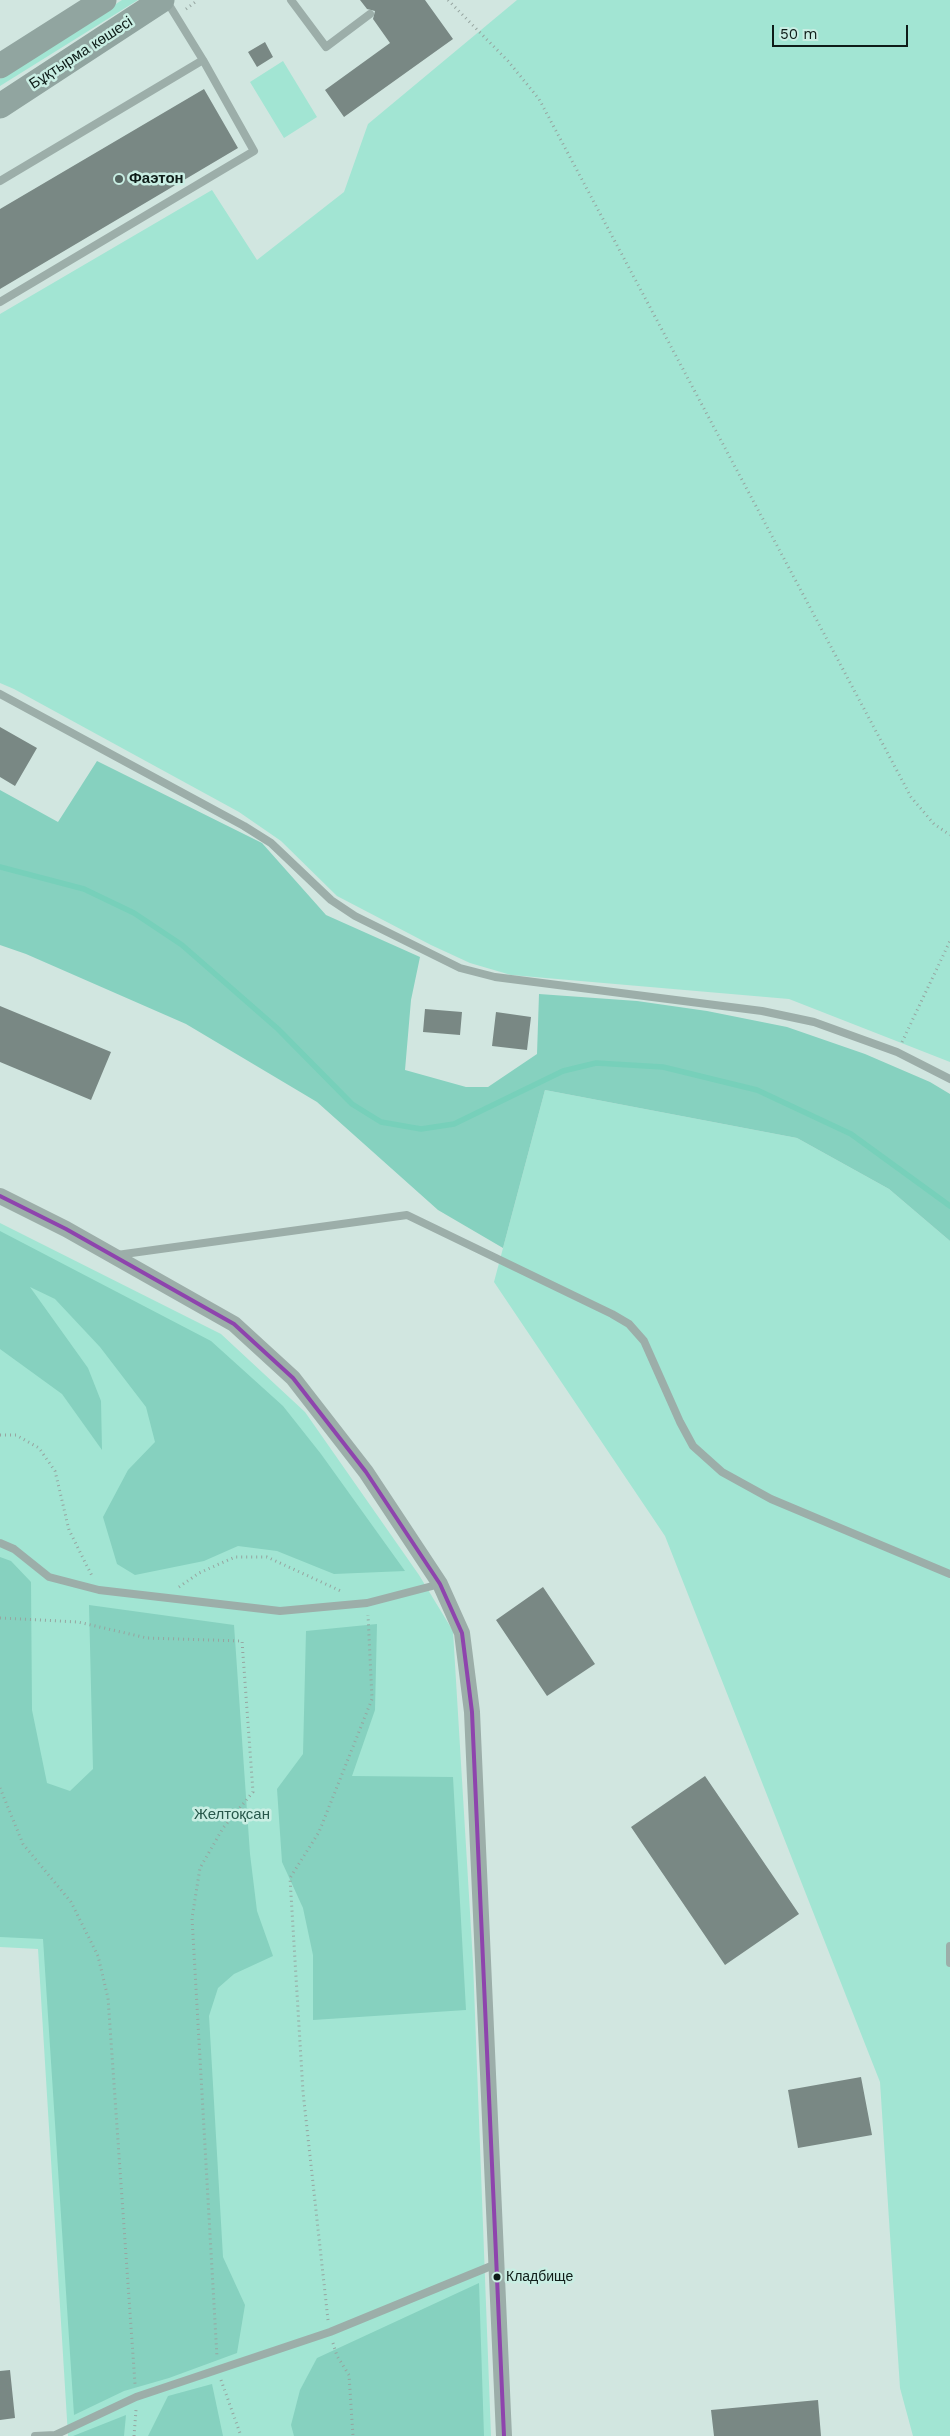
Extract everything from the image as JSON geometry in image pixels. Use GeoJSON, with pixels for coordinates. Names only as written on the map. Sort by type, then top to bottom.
{"type":"FeatureCollection","features":[{"type":"Feature","properties":{"kind":"main road"},"geometry":{"type":"LineString","coordinates":[[0,66],[104,0]]}},
{"type":"Feature","properties":{"kind":"main road","name":"Бұқтырма көшесі"},"geometry":{"type":"LineString","coordinates":[[0,106],[162,0]]}},
{"type":"Feature","properties":{"kind":"street"},"geometry":{"type":"LineString","coordinates":[[0,1196],[66,1229],[234,1324],[293,1378],[366,1472],[440,1584],[462,1633],[472,1712],[504,2436]]}},
{"type":"Feature","properties":{"kind":"lane"},"geometry":{"type":"LineString","coordinates":[[0,302],[254,151],[203,60],[166,0]]}},
{"type":"Feature","properties":{"kind":"lane"},"geometry":{"type":"LineString","coordinates":[[291,0],[326,47],[370,14]]}},
{"type":"Feature","properties":{"kind":"lane"},"geometry":{"type":"LineString","coordinates":[[0,181],[203,60]]}},
{"type":"Feature","properties":{"kind":"lane"},"geometry":{"type":"LineString","coordinates":[[0,694],[244,826],[271,843],[331,900],[355,916],[460,968],[495,977],[762,1011],[814,1022],[897,1052],[950,1079]]}},
{"type":"Feature","properties":{"kind":"lane"},"geometry":{"type":"LineString","coordinates":[[113,1256],[407,1215],[629,1324],[644,1341],[680,1422],[693,1446],[722,1472],[771,1500],[950,1574]]}},
{"type":"Feature","properties":{"kind":"lane"},"geometry":{"type":"LineString","coordinates":[[0,1543],[14,1549],[49,1578],[99,1590],[280,1611],[367,1603],[440,1584]]}},
{"type":"Feature","properties":{"kind":"lane"},"geometry":{"type":"LineString","coordinates":[[950,1946],[950,1963]]}},
{"type":"Feature","properties":{"kind":"lane"},"geometry":{"type":"LineString","coordinates":[[36,2436],[55,2435],[136,2397],[330,2332],[497,2264]]}},
{"type":"Feature","properties":{"kind":"path"},"geometry":{"type":"LineString","coordinates":[[448,0],[508,61],[539,99],[911,797],[934,824],[950,835]]}},
{"type":"Feature","properties":{"kind":"path"},"geometry":{"type":"LineString","coordinates":[[897,1052],[950,940]]}},
{"type":"Feature","properties":{"kind":"path"},"geometry":{"type":"LineString","coordinates":[[0,1435],[16,1435],[39,1448],[55,1471],[69,1530],[99,1590]]}},
{"type":"Feature","properties":{"kind":"path"},"geometry":{"type":"LineString","coordinates":[[162,1598],[199,1574],[235,1556],[267,1557],[367,1603],[372,1699],[320,1832],[290,1878],[303,2092],[330,2332],[337,2356],[350,2375],[353,2436]]}},
{"type":"Feature","properties":{"kind":"path"},"geometry":{"type":"LineString","coordinates":[[0,1618],[78,1622],[147,1638],[242,1641],[253,1792],[223,1828],[200,1868],[192,1918],[217,2370],[241,2436]]}},
{"type":"Feature","properties":{"kind":"path"},"geometry":{"type":"LineString","coordinates":[[0,1788],[22,1844],[71,1902],[98,1956],[108,1998],[136,2397],[134,2436]]}},
{"type":"Feature","properties":{"kind":"green space"},"geometry":{"type":"Polygon","coordinates":[[[122,0],[138,0],[0,86],[0,79],[122,0]]]}},
{"type":"Feature","properties":{"kind":"green space"},"geometry":{"type":"Polygon","coordinates":[[[517,0],[950,0],[950,1062],[789,999],[511,975],[470,963],[337,896],[281,841],[239,812],[0,683],[0,314],[212,190],[257,260],[344,192],[368,124],[517,0]]]}},
{"type":"Feature","properties":{"kind":"green space"},"geometry":{"type":"Polygon","coordinates":[[[283,61],[317,117],[284,138],[250,82],[283,61]]]}},
{"type":"Feature","properties":{"kind":"green space"},"geometry":{"type":"Polygon","coordinates":[[[97,761],[262,843],[326,915],[420,957],[411,1000],[405,1070],[466,1087],[488,1087],[537,1054],[539,994],[637,1001],[707,1011],[787,1027],[865,1054],[930,1082],[950,1094],[950,1241],[889,1189],[797,1138],[545,1090],[503,1248],[438,1210],[317,1102],[186,1024],[26,954],[0,945],[0,790],[58,822],[97,761]]]}},
{"type":"Feature","properties":{"kind":"green space"},"geometry":{"type":"Polygon","coordinates":[[[545,1090],[797,1138],[889,1189],[950,1241],[950,2436],[913,2436],[900,2388],[880,2082],[665,1536],[494,1282],[545,1090]]]}},
{"type":"Feature","properties":{"kind":"green space","name":"Желтоқсан"},"geometry":{"type":"Polygon","coordinates":[[[0,1223],[221,1334],[305,1412],[419,1575],[453,1631],[473,1962],[491,2436],[68,2436],[38,1949],[0,1947],[0,1223]]]}},
{"type":"Feature","properties":{"kind":"green space"},"geometry":{"type":"Polygon","coordinates":[[[0,1231],[211,1341],[283,1406],[321,1454],[405,1571],[334,1574],[277,1551],[238,1546],[204,1561],[135,1575],[117,1564],[103,1517],[128,1470],[155,1442],[146,1407],[100,1347],[55,1299],[30,1287],[88,1368],[101,1401],[102,1450],[62,1394],[0,1349],[0,1231]]]}},
{"type":"Feature","properties":{"kind":"green space"},"geometry":{"type":"Polygon","coordinates":[[[0,1557],[11,1561],[31,1582],[32,1710],[47,1783],[70,1791],[93,1769],[89,1605],[234,1625],[250,1854],[257,1911],[273,1956],[234,1974],[218,1988],[209,2016],[223,2257],[245,2305],[237,2353],[169,2378],[124,2391],[74,2415],[43,1939],[0,1937],[0,1557]]]}},
{"type":"Feature","properties":{"kind":"green space"},"geometry":{"type":"Polygon","coordinates":[[[377,1624],[375,1710],[352,1776],[453,1777],[466,2010],[313,2020],[313,1955],[303,1908],[282,1862],[277,1789],[303,1754],[306,1631],[377,1624]]]}},
{"type":"Feature","properties":{"kind":"green space"},"geometry":{"type":"Polygon","coordinates":[[[479,2283],[484,2436],[294,2436],[291,2425],[300,2390],[317,2358],[479,2283]]]}},
{"type":"Feature","properties":{"kind":"green space"},"geometry":{"type":"Polygon","coordinates":[[[212,2384],[223,2436],[148,2436],[168,2396],[212,2384]]]}},
{"type":"Feature","properties":{"kind":"green space"},"geometry":{"type":"Polygon","coordinates":[[[126,2415],[124,2436],[73,2436],[126,2415]]]}},
{"type":"Feature","properties":{"kind":"building"},"geometry":{"type":"Polygon","coordinates":[[[360,0],[425,0],[453,39],[344,117],[325,90],[390,43],[373,19],[375,11],[367,9],[360,0]]]}},
{"type":"Feature","properties":{"kind":"building"},"geometry":{"type":"Polygon","coordinates":[[[265,42],[273,57],[257,67],[248,52],[265,42]]]}},
{"type":"Feature","properties":{"kind":"building","name":"Фаэтон"},"geometry":{"type":"Polygon","coordinates":[[[204,89],[238,148],[0,289],[0,209],[204,89]]]}},
{"type":"Feature","properties":{"kind":"building"},"geometry":{"type":"Polygon","coordinates":[[[0,727],[37,748],[15,786],[0,777],[0,727]]]}},
{"type":"Feature","properties":{"kind":"building"},"geometry":{"type":"Polygon","coordinates":[[[0,1006],[111,1052],[91,1100],[0,1062],[0,1006]]]}},
{"type":"Feature","properties":{"kind":"building"},"geometry":{"type":"Polygon","coordinates":[[[425,1009],[462,1012],[460,1035],[423,1032],[425,1009]]]}},
{"type":"Feature","properties":{"kind":"building"},"geometry":{"type":"Polygon","coordinates":[[[496,1012],[531,1017],[527,1050],[492,1046],[496,1012]]]}},
{"type":"Feature","properties":{"kind":"building"},"geometry":{"type":"Polygon","coordinates":[[[543,1587],[595,1664],[547,1696],[496,1620],[543,1587]]]}},
{"type":"Feature","properties":{"kind":"building"},"geometry":{"type":"Polygon","coordinates":[[[705,1776],[799,1914],[725,1965],[631,1827],[705,1776]]]}},
{"type":"Feature","properties":{"kind":"building"},"geometry":{"type":"Polygon","coordinates":[[[861,2077],[872,2135],[798,2148],[788,2090],[861,2077]]]}},
{"type":"Feature","properties":{"kind":"building"},"geometry":{"type":"Polygon","coordinates":[[[10,2370],[15,2418],[0,2420],[0,2371],[10,2370]]]}},
{"type":"Feature","properties":{"kind":"building"},"geometry":{"type":"Polygon","coordinates":[[[818,2400],[821,2436],[714,2436],[711,2410],[818,2400]]]}},
{"type":"Feature","properties":{"kind":"waterway"},"geometry":{"type":"LineString","coordinates":[[0,867],[84,889],[134,913],[182,945],[278,1029],[352,1104],[381,1122],[421,1129],[454,1124],[563,1071],[596,1063],[663,1067],[757,1090],[851,1134],[950,1206]]}},
{"type":"Feature","properties":{"kind":"transit line"},"geometry":{"type":"LineString","coordinates":[[0,1196],[66,1229],[234,1324],[293,1378],[366,1472],[440,1584],[462,1633],[472,1712],[504,2436]]}},
{"type":"Feature","properties":{"kind":"place","name":"Фаэтон"},"geometry":{"type":"Point","coordinates":[119,179]}},
{"type":"Feature","properties":{"kind":"place","name":"Кладбище"},"geometry":{"type":"Point","coordinates":[497,2277]}}]}
